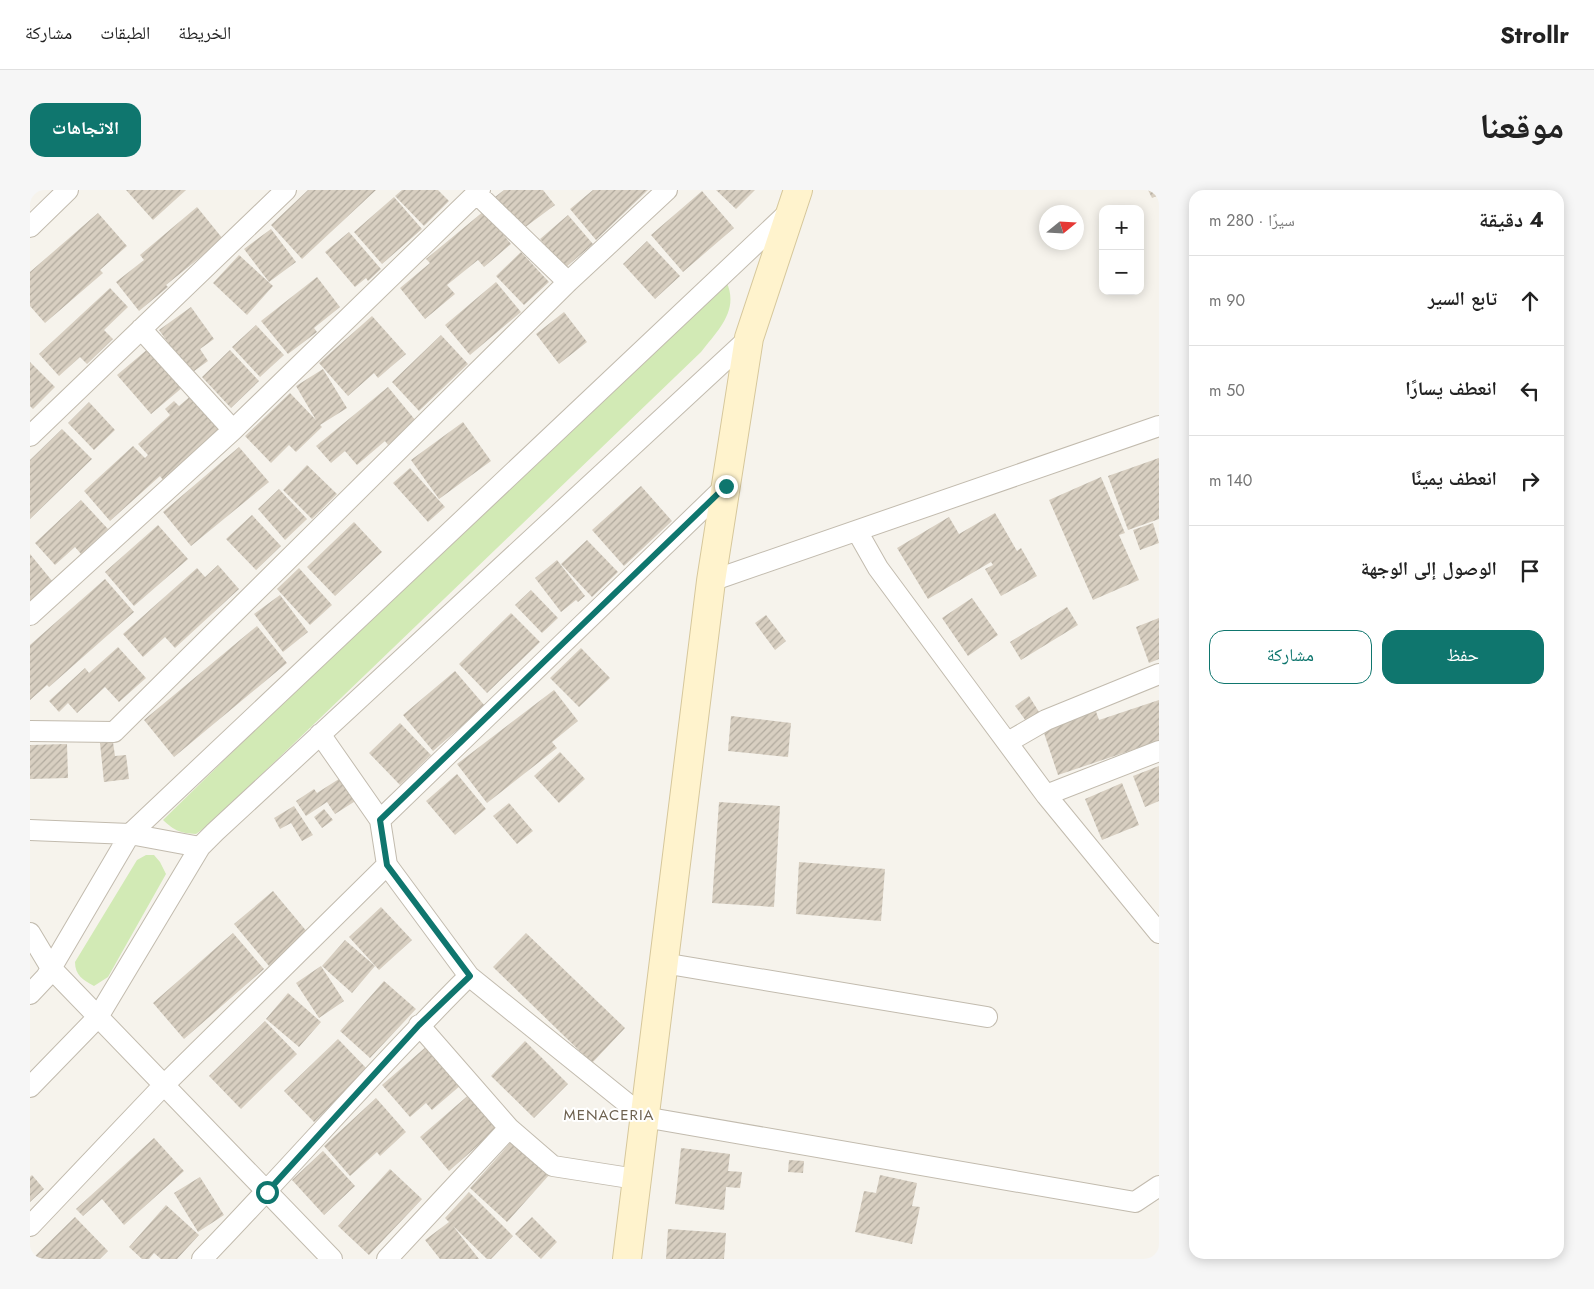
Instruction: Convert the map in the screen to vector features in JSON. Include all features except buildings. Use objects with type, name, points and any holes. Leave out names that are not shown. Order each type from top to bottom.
[{"type":"street","points":[[30,227],[68,190]]},
{"type":"street","points":[[30,436],[286,190]]},
{"type":"street","points":[[30,731],[114,732],[568,282],[667,190]]},
{"type":"street","points":[[30,615],[233,430],[478,192],[568,282]]},
{"type":"street","points":[[627,1259],[711,581],[749,338],[795,200]]},
{"type":"street","points":[[30,994],[46,977],[130,834],[795,200]]},
{"type":"street","points":[[141,329],[233,430]]},
{"type":"street","points":[[30,1086],[98,1017],[200,847],[749,338]]},
{"type":"street","points":[[711,581],[1159,426]]},
{"type":"street","points":[[380,820],[726,486]]},
{"type":"street","points":[[857,531],[878,568],[1046,795],[1156,925]]},
{"type":"street","points":[[1008,742],[1046,720],[1159,674]]},
{"type":"street","points":[[320,734],[380,820],[387,865],[470,976],[644,1117],[1135,1202],[1159,1186]]},
{"type":"street","points":[[1046,795],[1159,751]]},
{"type":"street","points":[[30,830],[130,834],[200,847]]},
{"type":"street","points":[[30,1226],[163,1086],[387,865]]},
{"type":"street","points":[[30,933],[51,968],[332,1259]]},
{"type":"street","points":[[663,963],[987,1017]]},
{"type":"street","points":[[30,977],[51,968]]},
{"type":"street","points":[[202,1259],[267,1192],[419,1025],[470,976]]},
{"type":"street","points":[[419,1025],[509,1128],[552,1166],[636,1178]]},
{"type":"street","points":[[386,1259],[509,1128]]},
{"type":"green space","points":[[715,280],[726,281],[730,291],[729,310],[720,328],[701,352],[210,824],[196,834],[190,834],[178,831],[163,820]]},
{"type":"green space","points":[[146,855],[154,855],[166,874],[108,977],[94,986],[80,977],[75,967],[75,962],[137,860]]},
{"type":"district","name":"MENACERIA","points":[[609,1115]]},
{"type":"route","points":[[267,1192],[419,1025],[470,976],[387,865],[380,820],[726,486]]}]
